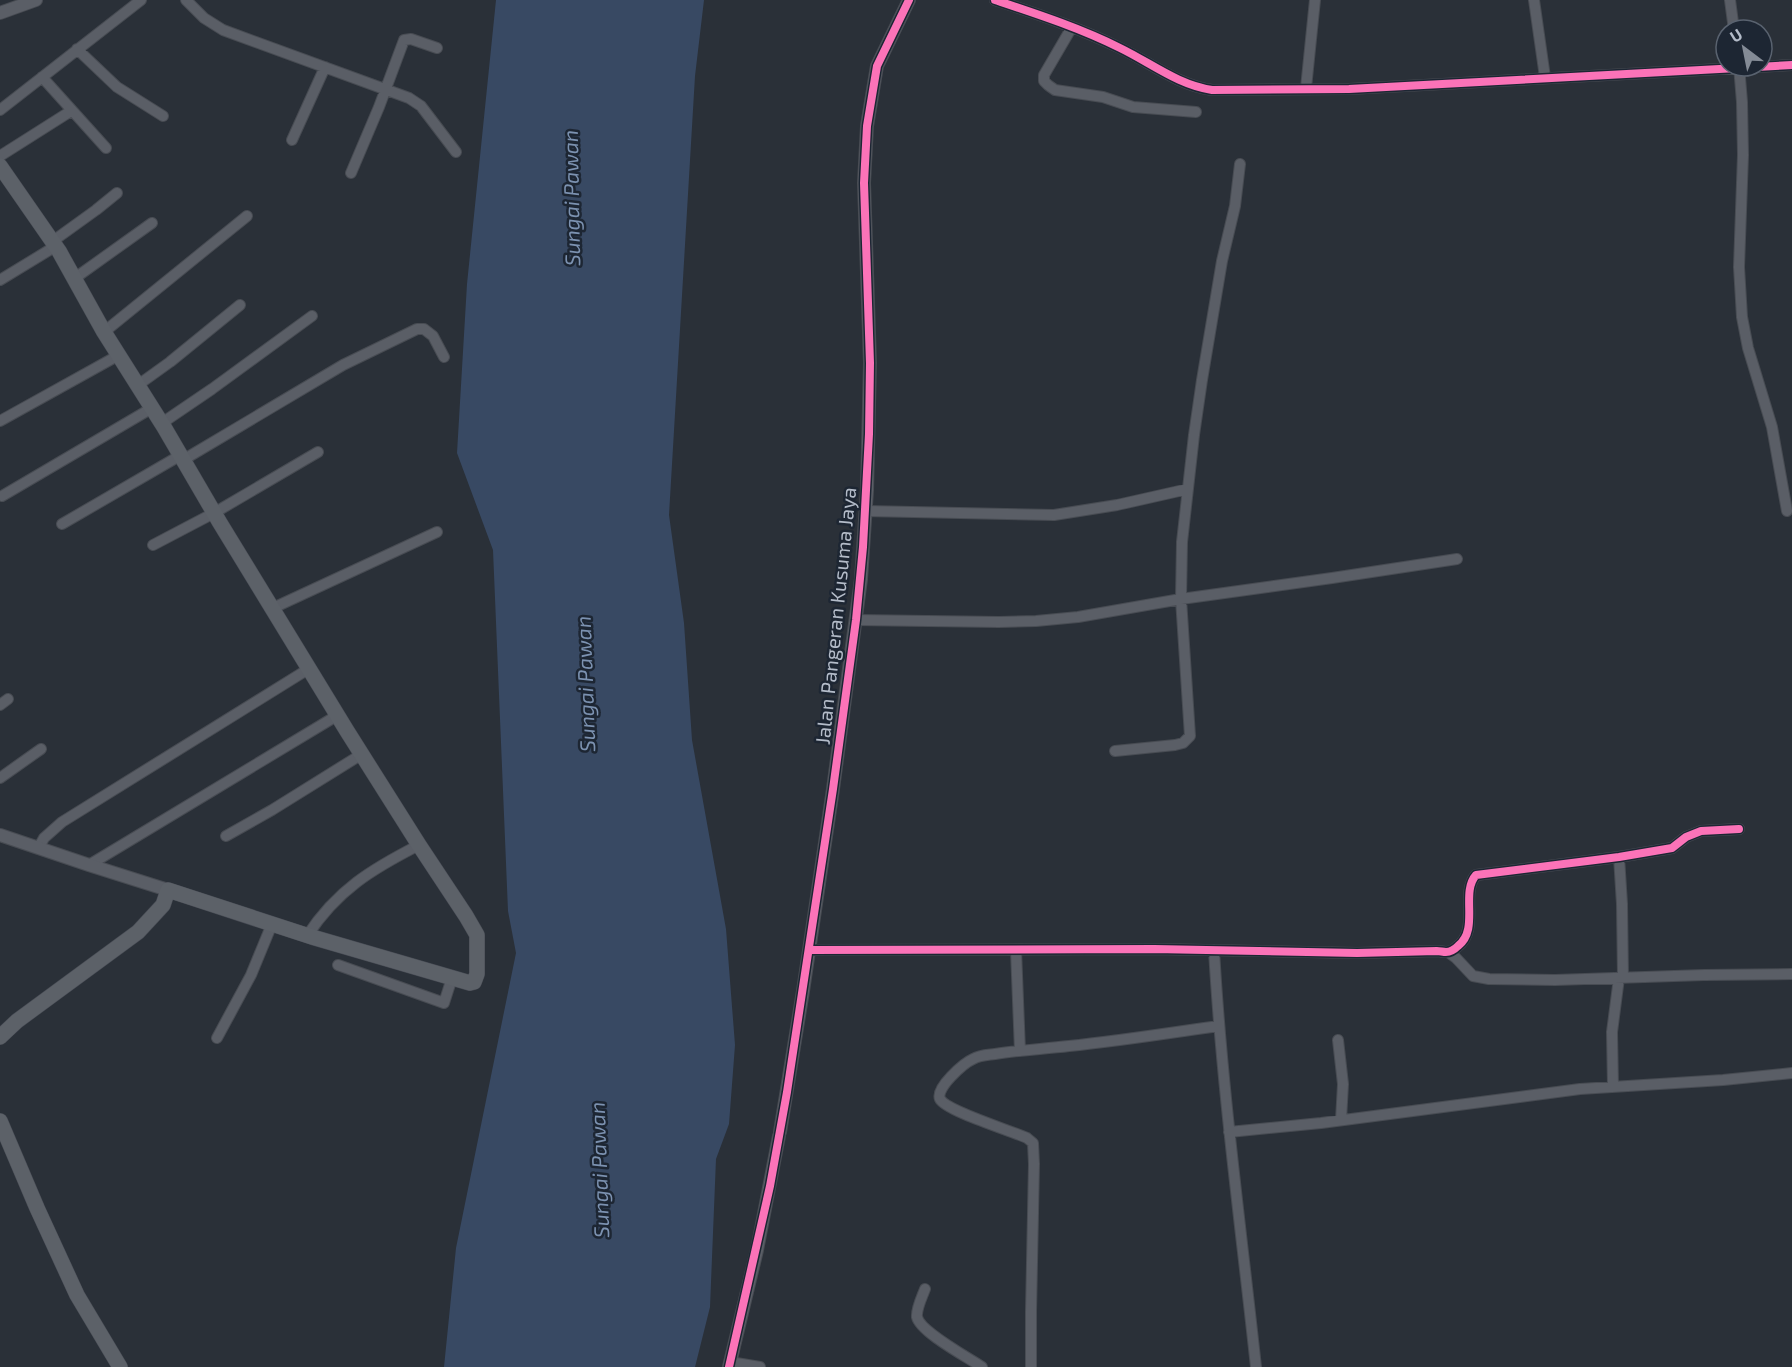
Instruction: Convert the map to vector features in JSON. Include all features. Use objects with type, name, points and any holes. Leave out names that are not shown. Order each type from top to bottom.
[{"type":"main road","points":[[0,166],[55,243],[104,332],[162,423],[214,513],[362,754],[477,935],[476,980],[448,991],[307,936],[269,932],[168,890],[163,905],[138,932],[17,1021],[0,1037]]},
{"type":"main road","points":[[0,1121],[77,1295],[120,1367]]},
{"type":"street","points":[[0,13],[36,0]]},
{"type":"street","points":[[0,110],[141,0]]},
{"type":"street","points":[[186,0],[215,26],[409,98],[421,106],[456,152]]},
{"type":"street","name":"Jalan Pangeran Kusuma Jaya","points":[[730,1365],[757,1250],[779,1134],[809,950],[856,620],[866,511],[870,363],[864,183],[867,126],[873,79],[877,66],[909,0]]},
{"type":"street","points":[[995,0],[1072,27],[1119,47],[1183,83],[1212,90],[1350,89],[1714,68]]},
{"type":"street","points":[[1306,88],[1315,0]]},
{"type":"street","points":[[1534,0],[1545,77]]},
{"type":"street","points":[[1730,0],[1732,18]]},
{"type":"street","points":[[1072,27],[1044,75],[1044,81],[1048,86],[1055,90],[1103,97],[1132,107],[1196,112]]},
{"type":"street","points":[[351,173],[405,39],[437,48]]},
{"type":"street","points":[[77,50],[117,87],[163,116]]},
{"type":"street","points":[[1774,66],[1792,65]]},
{"type":"street","points":[[292,140],[325,67]]},
{"type":"street","points":[[42,77],[106,148]]},
{"type":"street","points":[[1740,78],[1743,155],[1739,267],[1742,316],[1748,348],[1773,427],[1787,511]]},
{"type":"street","points":[[0,156],[71,111]]},
{"type":"street","points":[[1115,751],[1175,745],[1186,741],[1190,736],[1181,599],[1182,542],[1195,424],[1222,261],[1235,206],[1240,164]]},
{"type":"street","points":[[0,279],[55,243],[117,193]]},
{"type":"street","points":[[104,332],[247,216]]},
{"type":"street","points":[[75,278],[152,224]]},
{"type":"street","points":[[138,385],[170,362],[240,304]]},
{"type":"street","points":[[162,423],[312,316]]},
{"type":"street","points":[[62,524],[343,365],[417,329],[424,328],[429,332],[444,357]]},
{"type":"street","points":[[0,421],[119,355]]},
{"type":"street","points":[[2,496],[152,408]]},
{"type":"street","points":[[153,545],[214,513],[318,452]]},
{"type":"street","points":[[866,511],[1054,515],[1117,505],[1188,489]]},
{"type":"street","points":[[273,608],[437,532]]},
{"type":"street","points":[[856,620],[1036,621],[1078,617],[1181,599],[1457,559]]},
{"type":"street","points":[[39,847],[62,822],[310,668]]},
{"type":"street","points":[[89,865],[338,715]]},
{"type":"street","points":[[0,778],[41,749]]},
{"type":"street","points":[[226,836],[362,754]]},
{"type":"street","points":[[809,950],[1448,952],[1466,937],[1471,884],[1476,875],[1672,848],[1686,837],[1701,831],[1739,829]]},
{"type":"street","points":[[0,835],[168,890]]},
{"type":"street","points":[[307,936],[338,898],[359,879],[419,845]]},
{"type":"street","points":[[1613,1087],[1612,1032],[1621,978],[1622,904],[1619,857]]},
{"type":"street","points":[[217,1038],[251,975],[269,932]]},
{"type":"street","points":[[1016,950],[1020,1051]]},
{"type":"street","points":[[1214,950],[1218,1026],[1256,1367]]},
{"type":"street","points":[[1448,952],[1468,972],[1481,978],[1544,980],[1792,974]]},
{"type":"street","points":[[338,965],[448,991]]},
{"type":"street","points":[[1031,1367],[1033,1144],[1027,1138],[950,1107],[942,1101],[939,1095],[941,1090],[947,1081],[968,1062],[983,1056],[1116,1041],[1218,1026]]},
{"type":"street","points":[[1338,1040],[1343,1084],[1341,1120]]},
{"type":"street","points":[[1229,1132],[1580,1089],[1792,1073]]},
{"type":"street","points":[[925,1290],[917,1312],[920,1323],[942,1341],[982,1367]]},
{"type":"street","points":[[730,1365],[760,1367]]},
{"type":"water","name":"Sungai Pawan","points":[[496,0],[704,0],[695,76],[669,515],[684,623],[692,740],[726,929],[735,1045],[729,1124],[716,1159],[710,1307],[695,1367],[444,1367],[456,1248],[516,953],[508,911],[493,550],[457,453],[467,284]]},
{"type":"cycle path","points":[[729,1367],[770,1186],[787,1092],[856,620],[863,547],[869,434],[870,363],[864,183],[867,126],[877,66],[909,0]]},
{"type":"cycle path","points":[[995,0],[1090,34],[1176,78],[1212,90],[1349,89],[1792,65]]},
{"type":"cycle path","points":[[809,950],[1154,949],[1357,953],[1448,952],[1458,946],[1468,930],[1470,891],[1476,875],[1672,848],[1686,837],[1701,831],[1739,829]]}]
